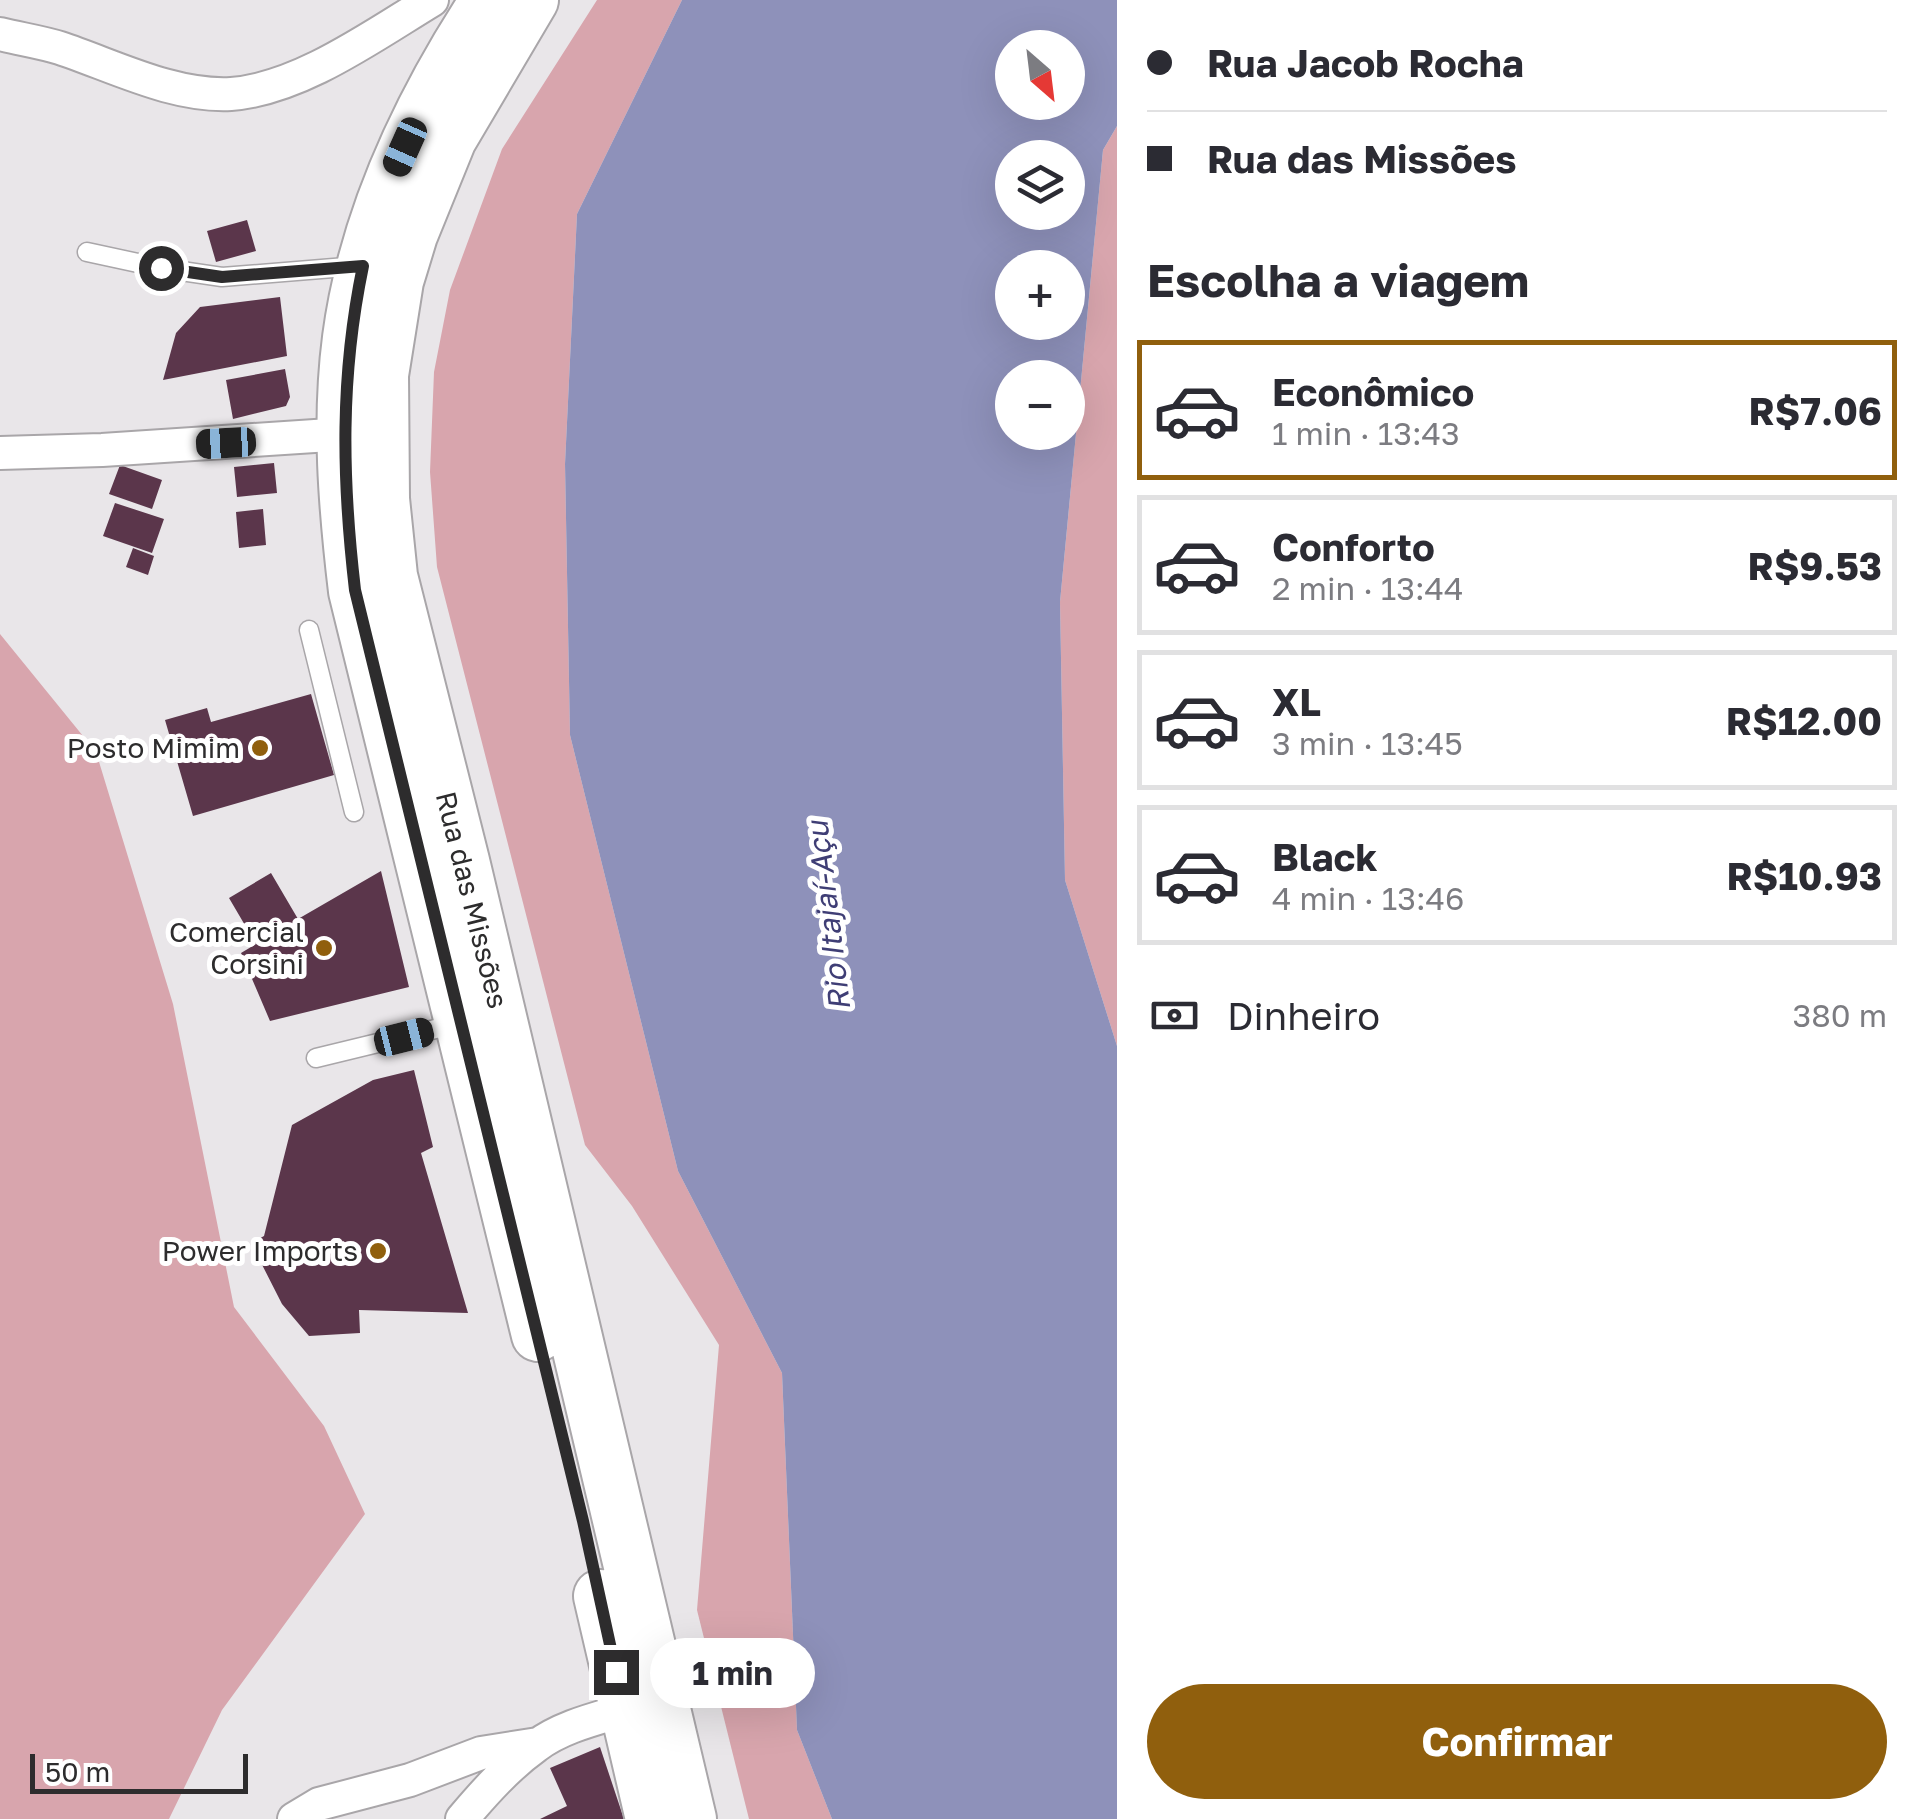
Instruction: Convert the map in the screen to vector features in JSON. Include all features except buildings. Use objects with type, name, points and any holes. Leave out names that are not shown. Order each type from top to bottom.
[{"type":"main road","name":"Rua das Missões","points":[[487,0],[416,122],[394,173],[363,266],[348,343],[344,502],[355,590],[588,1540],[652,1819]]},
{"type":"main road","name":"Rua das Missões","points":[[532,0],[450,138],[411,235],[398,281],[382,375],[383,499],[390,576],[464,861],[690,1819]]},
{"type":"street","points":[[0,34],[56,47],[192,91],[232,94],[279,82],[335,60],[432,0]]},
{"type":"street","points":[[0,453],[345,434]]},
{"type":"street","points":[[462,1819],[484,1792],[538,1744],[580,1724],[624,1710]]},
{"type":"street","points":[[294,1819],[319,1804],[410,1780],[481,1753],[538,1744]]},
{"type":"lane","points":[[86,252],[222,277],[363,266]]},
{"type":"lane","points":[[309,630],[354,812]]},
{"type":"lane","points":[[316,1058],[461,1023]]},
{"type":"shaded area","points":[[597,0],[682,0],[577,214],[565,464],[570,735],[678,1171],[782,1373],[797,1730],[832,1819],[749,1819],[697,1610],[719,1345],[632,1206],[585,1145],[437,567],[430,472],[434,372],[450,290],[502,149]]},
{"type":"shaded area","points":[[1117,126],[1117,1046],[1065,880],[1060,602],[1074,450],[1085,450],[1083,360],[1103,150]]},
{"type":"shaded area","points":[[0,634],[96,752],[173,1004],[234,1307],[324,1426],[365,1514],[222,1710],[169,1819],[0,1819]]},
{"type":"water","name":"Rio Itajaí-Açu","points":[[682,0],[1117,0],[1117,126],[1103,150],[1085,339],[1085,250],[995,250],[995,340],[1085,340],[1083,360],[995,360],[995,450],[1074,450],[1060,602],[1065,880],[1117,1046],[1117,1819],[832,1819],[797,1730],[782,1373],[678,1171],[570,735],[565,464],[577,214]]},
{"type":"place","name":"Posto Mimim","points":[[260,748]]},
{"type":"place","name":"Comercial Corsini","points":[[324,948]]},
{"type":"place","name":"Power Imports","points":[[378,1251]]},
{"type":"route","points":[[161,268],[222,277],[363,266],[348,343],[345,434],[344,502],[355,590],[583,1521],[616,1672]]}]
